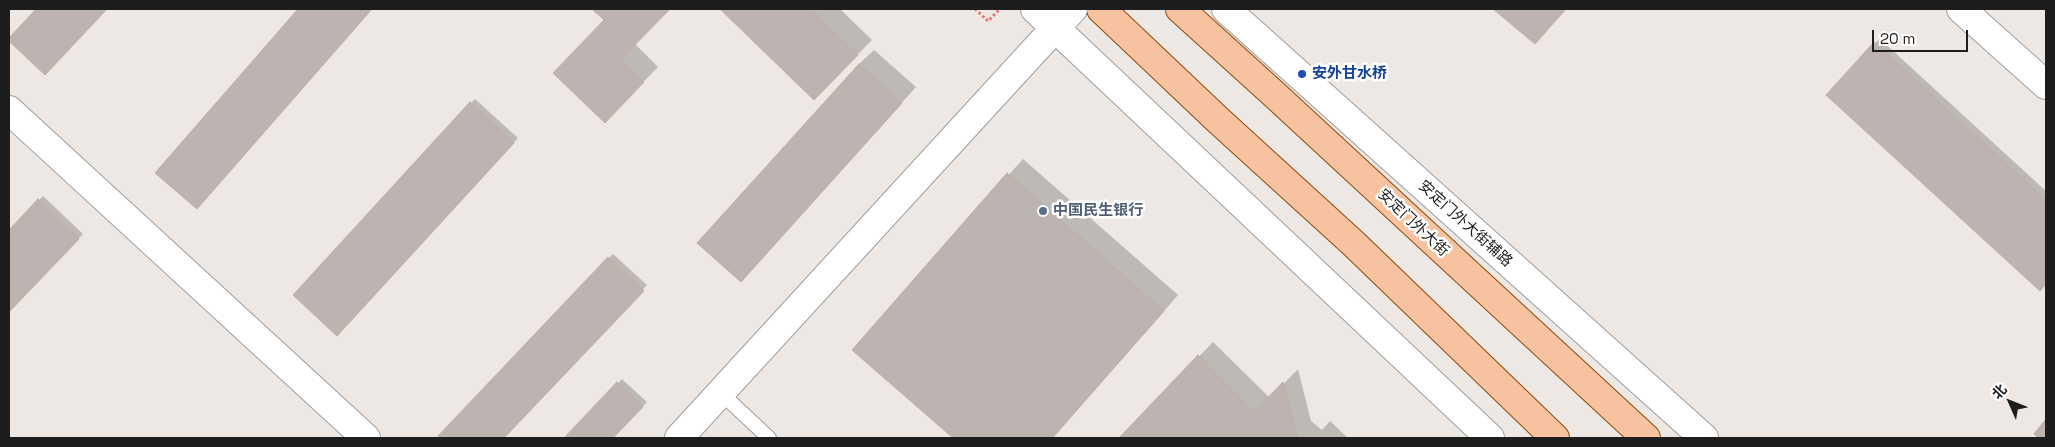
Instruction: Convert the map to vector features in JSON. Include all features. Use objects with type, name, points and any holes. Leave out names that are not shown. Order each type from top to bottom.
[{"type":"main road","points":[[1101,9],[1218,120],[1354,244],[1555,438]]},
{"type":"main road","name":"安定门外大街","points":[[1180,9],[1646,438]]},
{"type":"street","points":[[1035,9],[1064,18],[1490,438]]},
{"type":"street","name":"安定门外大街辅路","points":[[1226,9],[1704,438]]},
{"type":"street","points":[[1961,9],[2046,85]]},
{"type":"street","points":[[679,438],[1064,18]]},
{"type":"street","points":[[9,110],[366,438]]},
{"type":"lane","points":[[720,393],[769,438]]},
{"type":"path","points":[[975,9],[988,21],[1000,9]]},
{"type":"building","points":[[36,9],[107,9],[45,75],[9,41],[9,38]]},
{"type":"building","points":[[298,9],[372,9],[197,209],[155,173]]},
{"type":"building","points":[[592,9],[670,9],[620,60],[644,82],[605,123],[553,73],[604,20]]},
{"type":"building","points":[[720,9],[810,9],[858,55],[814,100]]},
{"type":"building","points":[[1493,9],[1566,9],[1535,44]]},
{"type":"building","points":[[1874,42],[2046,200],[2046,284],[2040,291],[1826,95]]},
{"type":"building","points":[[859,64],[902,103],[741,282],[697,243]]},
{"type":"building","points":[[470,102],[514,143],[337,336],[293,295]]},
{"type":"building","points":[[1007,173],[1164,311],[1052,438],[953,438],[852,350]]},
{"type":"building","points":[[38,199],[79,239],[9,312],[9,230]]},
{"type":"building","points":[[608,257],[644,291],[504,438],[441,438],[438,436]]},
{"type":"building","points":[[1198,355],[1254,412],[1283,382],[1297,436],[1300,438],[1119,438]]},
{"type":"building","points":[[617,382],[643,407],[613,438],[564,438]]},
{"type":"building","points":[[2046,419],[2046,438],[2038,438],[2034,434]]},
{"type":"place","name":"安外甘水桥","points":[[1302,74]]},
{"type":"place","name":"中国民生银行","points":[[1043,211]]}]
